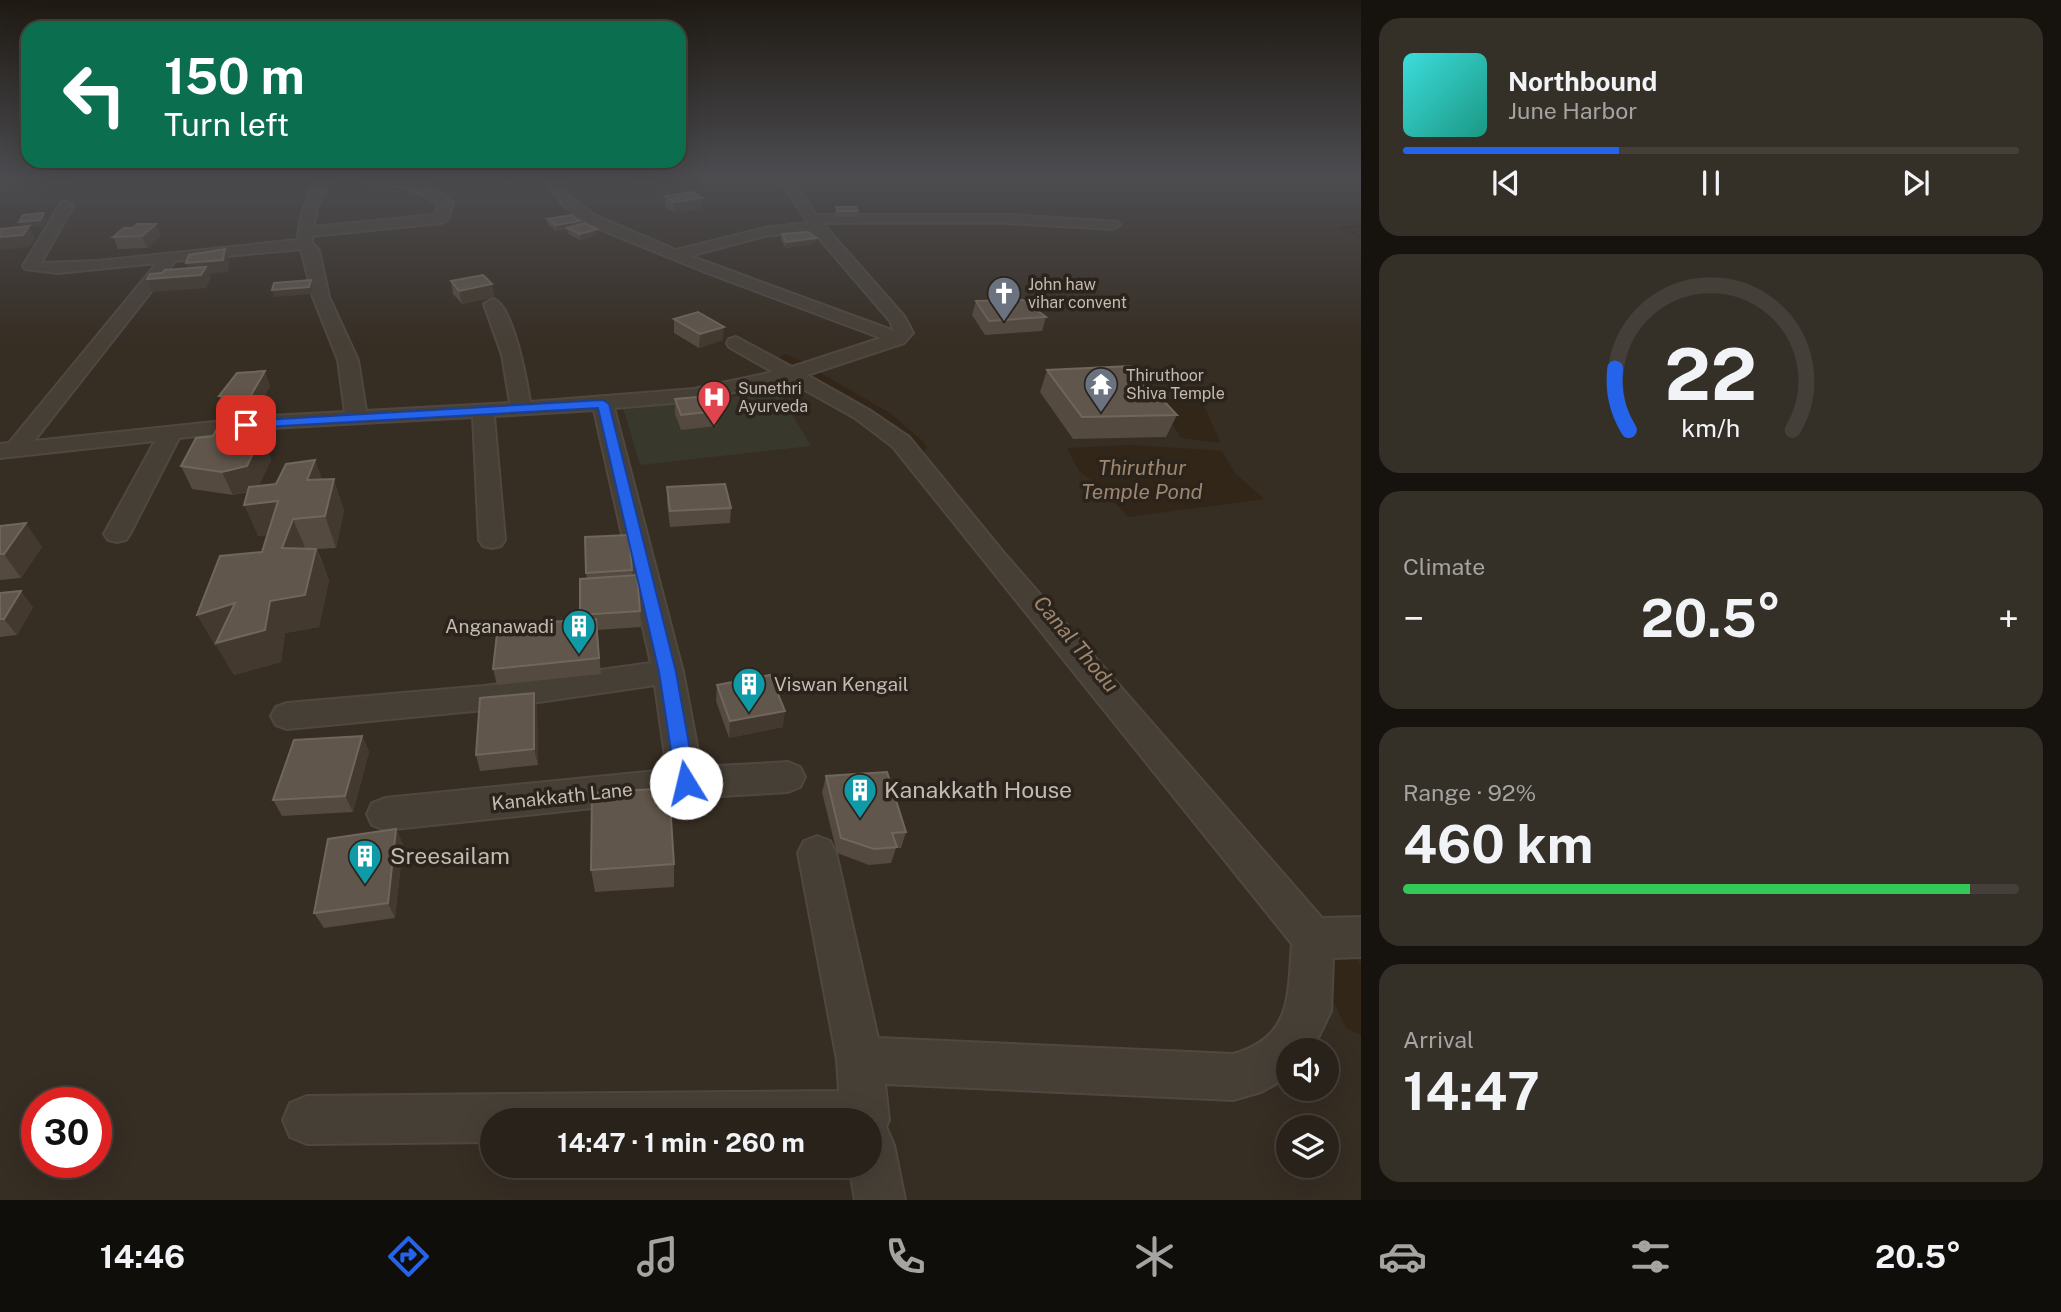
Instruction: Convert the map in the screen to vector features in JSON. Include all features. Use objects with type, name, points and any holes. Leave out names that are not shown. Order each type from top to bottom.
[{"type":"street","points":[[50,234],[31,266],[61,267],[170,257],[334,234]]},
{"type":"street","points":[[306,234],[321,297],[348,360],[356,416]]},
{"type":"street","points":[[623,234],[830,310],[898,338]]},
{"type":"street","points":[[674,255],[757,234]]},
{"type":"street","points":[[8,450],[356,416],[603,404],[705,393],[793,373],[898,338],[904,333],[898,320],[825,234]]},
{"type":"street","points":[[8,450],[170,257]]},
{"type":"street","points":[[493,304],[507,333],[521,408]]},
{"type":"street","points":[[736,344],[793,373],[891,432],[907,448],[995,559],[1313,938],[1309,1011],[1294,1038]]},
{"type":"street","points":[[603,404],[668,672],[686,783]]},
{"type":"street","points":[[483,410],[492,540]]},
{"type":"street","points":[[117,534],[171,432]]},
{"type":"street","points":[[287,716],[484,698],[668,672]]},
{"type":"street","name":"Kanakkath Lane","points":[[385,814],[686,783],[788,778]]},
{"type":"street","points":[[817,853],[860,1060],[864,1108]]},
{"type":"street","points":[[1313,938],[1361,937]]},
{"type":"street","points":[[860,1060],[1233,1077],[1261,1069],[1276,1058]]},
{"type":"street","points":[[307,1121],[480,1123]]},
{"type":"street","points":[[876,1178],[880,1200]]},
{"type":"shaded area","name":"Sunethri Ayurveda","points":[[779,392],[811,446],[640,465],[623,408]]},
{"type":"water","points":[[1157,399],[1201,400],[1221,443],[1181,438]]},
{"type":"water","name":"Thiruthur Temple Pond","points":[[1132,445],[1222,451],[1235,473],[1264,499],[1128,517],[1099,486],[1079,471],[1067,448]]},
{"type":"building","points":[[0,234],[24,234],[23,235],[0,237]]},
{"type":"building","points":[[117,234],[144,234],[142,236],[113,237]]},
{"type":"building","points":[[782,234],[811,234],[816,238],[786,242]]},
{"type":"building","points":[[225,249],[223,260],[186,263],[189,255]]},
{"type":"building","points":[[206,267],[201,275],[147,279],[150,274],[162,273],[165,270]]},
{"type":"building","points":[[483,275],[492,284],[459,291],[451,281]]},
{"type":"building","points":[[311,280],[309,287],[272,290],[274,283]]},
{"type":"building","points":[[1023,300],[1046,317],[989,321],[976,301]]},
{"type":"building","points":[[698,312],[724,327],[700,334],[674,319]]},
{"type":"building","points":[[1131,366],[1177,415],[1082,417],[1047,370]]},
{"type":"building","points":[[265,371],[250,397],[219,396],[237,373]]},
{"type":"building","points":[[710,396],[717,411],[681,415],[675,399]]},
{"type":"building","points":[[257,424],[261,437],[247,466],[222,472],[181,466],[196,438],[213,436],[218,427]]},
{"type":"building","points":[[315,460],[307,480],[334,479],[325,516],[293,519],[282,548],[316,549],[305,595],[270,601],[265,630],[216,643],[235,603],[197,615],[220,556],[262,552],[278,501],[244,505],[249,487],[276,484],[286,464]]},
{"type":"building","points":[[725,484],[731,508],[670,511],[667,487]]},
{"type":"building","points":[[26,523],[4,554],[0,554],[0,526]]},
{"type":"building","points":[[629,535],[632,570],[586,573],[585,537]]},
{"type":"building","points":[[637,575],[640,611],[580,615],[580,579]]},
{"type":"building","points":[[21,591],[4,619],[0,619],[0,593]]},
{"type":"building","points":[[596,619],[599,658],[493,669],[498,625]]},
{"type":"building","points":[[770,675],[785,711],[730,721],[717,685]]},
{"type":"building","points":[[534,693],[534,749],[476,755],[480,698]]},
{"type":"building","points":[[362,736],[345,796],[273,800],[294,740]]},
{"type":"building","name":"Kanakkath House","points":[[887,772],[906,832],[892,833],[897,847],[874,849],[841,838],[826,776]]},
{"type":"building","points":[[669,788],[674,864],[591,870],[592,793]]},
{"type":"building","name":"Sreesailam","points":[[396,829],[388,903],[314,913],[328,839]]},
{"type":"waterway","points":[[1355,234],[1361,237]]},
{"type":"waterway","name":"Canal Thodu","points":[[786,360],[797,366]]},
{"type":"waterway","name":"Canal Thodu","points":[[817,377],[882,418],[916,447]]},
{"type":"waterway","name":"Canal Thodu","points":[[1331,951],[1361,1013]]},
{"type":"place","name":"John haw vihar convent","points":[[1004,323]]},
{"type":"place","name":"Thiruthoor Shiva Temple","points":[[1101,414]]},
{"type":"place","name":"Sunethri Ayurveda","points":[[714,427]]},
{"type":"place","name":"Anganawadi","points":[[579,656]]},
{"type":"place","name":"Viswan Kengail","points":[[749,714]]},
{"type":"place","name":"Kanakkath House","points":[[860,820]]},
{"type":"place","name":"Sreesailam","points":[[365,886]]},
{"type":"route","points":[[246,425],[356,416],[603,404],[668,672],[686,783]]}]
